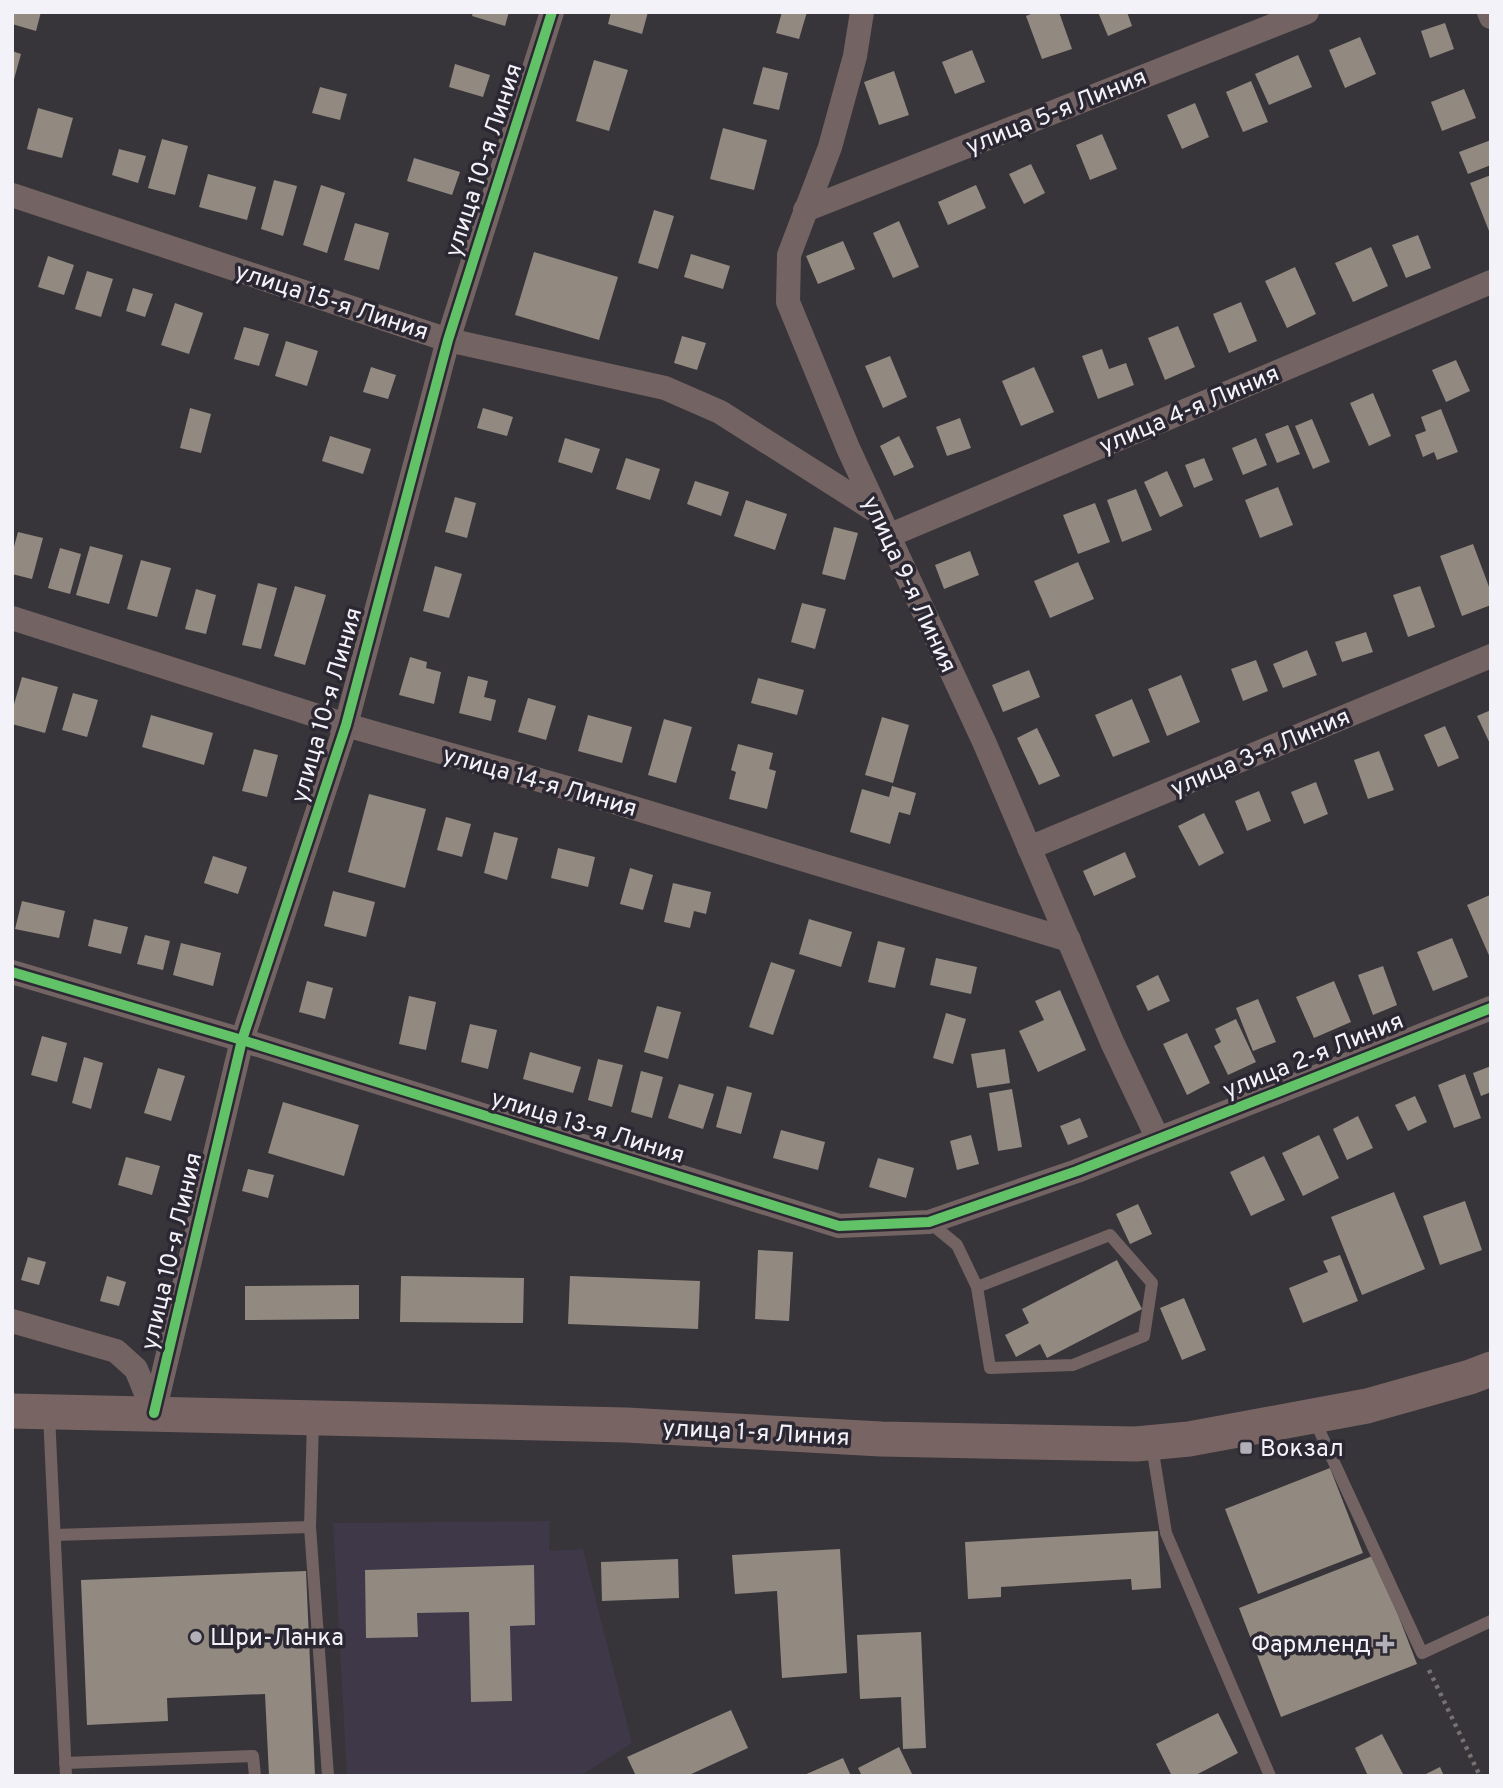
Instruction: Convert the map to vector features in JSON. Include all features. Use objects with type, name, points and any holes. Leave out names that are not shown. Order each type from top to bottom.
[{"type":"main road","name":"улица 1-я Линия","points":[[12,1411],[626,1425],[1003,1443],[1151,1442],[1189,1439],[1367,1406],[1491,1370]]},
{"type":"street","name":"улица 10-я Линия","points":[[154,1413],[242,1040],[346,725],[448,340],[552,12]]},
{"type":"street","name":"улица 9-я Линия","points":[[862,12],[855,56],[830,147],[789,255],[788,302],[848,448],[985,744],[1155,1140]]},
{"type":"street","name":"улица 5-я Линия","points":[[805,210],[1307,12]]},
{"type":"street","name":"улица 15-я Линия","points":[[12,195],[448,340],[665,388],[720,412],[877,511]]},
{"type":"street","name":"улица 4-я Линия","points":[[888,537],[1491,282]]},
{"type":"street","name":"улица 14-я Линия","points":[[12,618],[346,725],[571,789],[1069,940]]},
{"type":"street","name":"улица 3-я Линия","points":[[1029,848],[1491,656]]},
{"type":"street","name":"улица 13-я Линия","points":[[12,972],[242,1040],[839,1226],[929,1222],[1077,1171],[1155,1140]]},
{"type":"street","name":"улица 2-я Линия","points":[[1155,1140],[1491,1008]]},
{"type":"street","points":[[12,1321],[116,1351],[136,1369],[154,1413]]},
{"type":"lane","points":[[929,1222],[957,1245],[977,1287],[990,1368],[1073,1365],[1144,1336],[1152,1283],[1110,1235],[977,1287]]},
{"type":"lane","points":[[49,1411],[66,1769],[253,1755],[255,1776]]},
{"type":"lane","points":[[1313,1416],[1422,1653],[1491,1621]]},
{"type":"lane","points":[[313,1417],[310,1527],[328,1776]]},
{"type":"lane","points":[[1151,1442],[1166,1532],[1270,1776]]},
{"type":"lane","points":[[55,1535],[310,1527]]},
{"type":"path","points":[[1422,1653],[1480,1776]]},
{"type":"shaded area","points":[[550,1521],[549,1551],[583,1549],[632,1743],[580,1776],[347,1776],[333,1523]]},
{"type":"building","points":[[12,12],[41,12],[36,31],[12,24]]},
{"type":"building","points":[[473,12],[509,12],[505,26],[472,16]]},
{"type":"building","points":[[611,12],[648,12],[642,34],[608,24]]},
{"type":"building","points":[[782,12],[807,12],[799,39],[776,33]]},
{"type":"building","points":[[1036,12],[1059,12],[1072,49],[1042,59],[1026,16]]},
{"type":"building","points":[[1098,12],[1127,12],[1132,26],[1108,36]]},
{"type":"building","points":[[1445,23],[1454,49],[1430,58],[1421,31]]},
{"type":"building","points":[[1360,37],[1376,74],[1345,88],[1329,50]]},
{"type":"building","points":[[972,50],[985,82],[955,94],[942,62]]},
{"type":"building","points":[[12,51],[21,54],[13,83],[12,83]]},
{"type":"building","points":[[1298,55],[1312,87],[1269,105],[1255,74]]},
{"type":"building","points":[[594,60],[628,70],[609,131],[576,121]]},
{"type":"building","points":[[455,64],[490,75],[483,97],[449,87]]},
{"type":"building","points":[[763,67],[788,73],[779,110],[753,104]]},
{"type":"building","points":[[894,71],[909,115],[879,125],[864,82]]},
{"type":"building","points":[[1251,81],[1268,122],[1243,132],[1226,92]]},
{"type":"building","points":[[320,87],[347,94],[340,120],[312,113]]},
{"type":"building","points":[[1464,89],[1476,118],[1442,131],[1431,102]]},
{"type":"building","points":[[1195,103],[1209,137],[1182,149],[1167,115]]},
{"type":"building","points":[[38,108],[73,118],[62,158],[27,149]]},
{"type":"building","points":[[723,128],[767,140],[754,190],[710,179]]},
{"type":"building","points":[[1102,134],[1117,169],[1090,180],[1076,145]]},
{"type":"building","points":[[162,139],[188,146],[175,195],[148,188]]},
{"type":"building","points":[[1491,140],[1491,165],[1468,174],[1459,152]]},
{"type":"building","points":[[119,149],[146,156],[138,183],[112,175]]},
{"type":"building","points":[[414,158],[460,172],[452,195],[407,181]]},
{"type":"building","points":[[1031,164],[1045,193],[1024,204],[1009,174]]},
{"type":"building","points":[[208,174],[256,187],[247,220],[199,207]]},
{"type":"building","points":[[1491,175],[1491,236],[1470,183]]},
{"type":"building","points":[[274,180],[297,186],[283,236],[261,229]]},
{"type":"building","points":[[321,185],[345,193],[327,253],[303,245]]},
{"type":"building","points":[[976,185],[986,208],[948,225],[938,202]]},
{"type":"building","points":[[654,210],[674,216],[658,269],[638,263]]},
{"type":"building","points":[[899,221],[919,267],[893,278],[873,233]]},
{"type":"building","points":[[355,223],[389,233],[379,270],[344,260]]},
{"type":"building","points":[[1418,235],[1431,268],[1406,278],[1392,245]]},
{"type":"building","points":[[843,241],[855,269],[818,284],[806,256]]},
{"type":"building","points":[[1371,247],[1388,286],[1353,302],[1335,263]]},
{"type":"building","points":[[534,252],[618,277],[599,340],[515,315]]},
{"type":"building","points":[[691,254],[730,266],[723,289],[684,277]]},
{"type":"building","points":[[48,256],[74,265],[64,295],[38,287]]},
{"type":"building","points":[[1295,267],[1316,314],[1287,328],[1265,281]]},
{"type":"building","points":[[87,271],[113,279],[101,317],[75,309]]},
{"type":"building","points":[[133,288],[153,294],[145,317],[126,311]]},
{"type":"building","points":[[1241,302],[1257,341],[1229,353],[1213,314]]},
{"type":"building","points":[[175,303],[203,313],[189,354],[161,345]]},
{"type":"building","points":[[1178,326],[1195,367],[1165,380],[1148,338]]},
{"type":"building","points":[[244,327],[269,334],[259,366],[234,359]]},
{"type":"building","points":[[682,336],[706,343],[697,370],[674,363]]},
{"type":"building","points":[[286,341],[318,351],[307,386],[275,376]]},
{"type":"building","points":[[1102,349],[1109,369],[1126,363],[1134,385],[1098,399],[1082,356]]},
{"type":"building","points":[[890,356],[907,397],[883,408],[865,366]]},
{"type":"building","points":[[1456,360],[1470,391],[1446,402],[1432,370]]},
{"type":"building","points":[[371,367],[396,375],[388,399],[363,392]]},
{"type":"building","points":[[1034,367],[1054,412],[1021,426],[1002,381]]},
{"type":"building","points":[[1373,393],[1391,436],[1369,446],[1350,403]]},
{"type":"building","points":[[190,408],[211,414],[201,453],[180,448]]},
{"type":"building","points":[[483,408],[513,417],[507,436],[477,428]]},
{"type":"building","points":[[1441,409],[1458,452],[1437,460],[1434,452],[1423,457],[1415,435],[1426,431],[1421,417]]},
{"type":"building","points":[[960,418],[971,448],[947,456],[936,427]]},
{"type":"building","points":[[1312,419],[1330,462],[1313,469],[1295,426]]},
{"type":"building","points":[[1288,425],[1300,454],[1277,463],[1265,434]]},
{"type":"building","points":[[330,436],[371,449],[363,474],[322,461]]},
{"type":"building","points":[[899,436],[914,467],[894,476],[880,446]]},
{"type":"building","points":[[565,438],[600,449],[592,473],[558,462]]},
{"type":"building","points":[[1256,438],[1267,465],[1243,475],[1232,448]]},
{"type":"building","points":[[626,458],[660,469],[650,500],[616,489]]},
{"type":"building","points":[[1204,458],[1213,480],[1194,488],[1185,465]]},
{"type":"building","points":[[1167,471],[1183,506],[1160,517],[1144,482]]},
{"type":"building","points":[[695,481],[729,492],[721,516],[687,504]]},
{"type":"building","points":[[1278,487],[1293,525],[1260,538],[1245,500]]},
{"type":"building","points":[[1136,489],[1152,530],[1122,542],[1107,500]]},
{"type":"building","points":[[455,497],[476,503],[467,538],[445,532]]},
{"type":"building","points":[[746,500],[787,514],[775,550],[734,536]]},
{"type":"building","points":[[1095,503],[1110,542],[1078,554],[1063,515]]},
{"type":"building","points":[[834,527],[858,533],[845,580],[822,574]]},
{"type":"building","points":[[18,532],[43,538],[32,579],[12,574],[12,554]]},
{"type":"building","points":[[1473,544],[1491,592],[1491,605],[1462,616],[1440,556]]},
{"type":"building","points":[[90,546],[123,555],[109,604],[76,595]]},
{"type":"building","points":[[60,548],[81,554],[70,594],[48,588]]},
{"type":"building","points":[[970,551],[979,575],[944,589],[935,565]]},
{"type":"building","points":[[141,560],[171,568],[157,617],[127,609]]},
{"type":"building","points":[[1078,562],[1094,599],[1050,618],[1034,581]]},
{"type":"building","points":[[435,566],[462,574],[449,618],[423,611]]},
{"type":"building","points":[[258,583],[277,588],[261,649],[242,645]]},
{"type":"building","points":[[295,586],[326,595],[305,665],[274,656]]},
{"type":"building","points":[[1420,586],[1435,627],[1408,637],[1393,595]]},
{"type":"building","points":[[196,589],[216,595],[206,634],[185,629]]},
{"type":"building","points":[[802,603],[826,609],[815,649],[791,642]]},
{"type":"building","points":[[1366,632],[1373,652],[1342,662],[1335,642]]},
{"type":"building","points":[[1307,650],[1317,675],[1283,688],[1273,664]]},
{"type":"building","points":[[410,657],[427,662],[426,668],[441,672],[434,704],[399,695]]},
{"type":"building","points":[[1256,660],[1268,691],[1243,701],[1231,669]]},
{"type":"building","points":[[1029,670],[1040,697],[1003,712],[992,685]]},
{"type":"building","points":[[1181,675],[1200,722],[1167,736],[1148,689]]},
{"type":"building","points":[[468,676],[488,681],[484,697],[496,700],[491,721],[459,713]]},
{"type":"building","points":[[22,677],[58,687],[45,733],[12,724],[12,711]]},
{"type":"building","points":[[758,678],[804,690],[797,715],[751,703]]},
{"type":"building","points":[[73,693],[98,700],[87,737],[62,730]]},
{"type":"building","points":[[528,698],[556,706],[546,740],[518,732]]},
{"type":"building","points":[[1132,699],[1150,742],[1113,757],[1095,715]]},
{"type":"building","points":[[1491,710],[1491,746],[1477,716]]},
{"type":"building","points":[[151,715],[213,733],[204,765],[142,747]]},
{"type":"building","points":[[588,715],[632,727],[622,763],[578,751]]},
{"type":"building","points":[[882,717],[909,725],[893,783],[865,775]]},
{"type":"building","points":[[664,719],[692,727],[676,783],[648,775]]},
{"type":"building","points":[[1445,726],[1459,758],[1438,767],[1424,735]]},
{"type":"building","points":[[1037,728],[1060,776],[1039,785],[1017,738]]},
{"type":"building","points":[[738,744],[773,753],[769,769],[776,771],[767,809],[729,799],[736,772],[731,770]]},
{"type":"building","points":[[254,749],[278,755],[267,797],[242,791]]},
{"type":"building","points":[[1379,751],[1394,790],[1368,799],[1354,760]]},
{"type":"building","points":[[1316,782],[1328,814],[1304,824],[1291,792]]},
{"type":"building","points":[[892,786],[916,793],[910,815],[899,812],[890,844],[850,832],[862,789],[889,797]]},
{"type":"building","points":[[1259,791],[1271,821],[1247,831],[1235,801]]},
{"type":"building","points":[[369,794],[426,809],[405,888],[348,872]]},
{"type":"building","points":[[1204,813],[1224,853],[1199,866],[1178,826]]},
{"type":"building","points":[[446,817],[471,824],[462,857],[437,850]]},
{"type":"building","points":[[494,832],[518,838],[507,880],[484,873]]},
{"type":"building","points":[[558,848],[595,857],[588,887],[551,878]]},
{"type":"building","points":[[1125,852],[1136,877],[1094,896],[1083,871]]},
{"type":"building","points":[[213,856],[247,867],[238,894],[204,883]]},
{"type":"building","points":[[630,868],[653,875],[643,910],[620,904]]},
{"type":"building","points":[[673,883],[711,892],[706,914],[694,911],[690,928],[664,922]]},
{"type":"building","points":[[333,891],[375,902],[366,937],[324,926]]},
{"type":"building","points":[[1490,895],[1491,897],[1491,960],[1467,905]]},
{"type":"building","points":[[22,901],[65,911],[59,938],[15,929]]},
{"type":"building","points":[[94,919],[128,927],[121,954],[88,946]]},
{"type":"building","points":[[809,919],[852,932],[841,967],[799,954]]},
{"type":"building","points":[[145,935],[170,941],[163,970],[137,964]]},
{"type":"building","points":[[1452,938],[1468,977],[1433,991],[1417,952]]},
{"type":"building","points":[[878,941],[905,948],[895,988],[868,982]]},
{"type":"building","points":[[181,943],[221,953],[213,986],[173,975]]},
{"type":"building","points":[[936,958],[977,967],[971,994],[930,985]]},
{"type":"building","points":[[771,962],[795,970],[773,1035],[749,1027]]},
{"type":"building","points":[[1383,966],[1397,1005],[1373,1015],[1358,975]]},
{"type":"building","points":[[1158,975],[1170,1001],[1148,1011],[1136,986]]},
{"type":"building","points":[[307,981],[333,988],[325,1019],[299,1012]]},
{"type":"building","points":[[1334,981],[1351,1022],[1314,1038],[1296,997]]},
{"type":"building","points":[[1060,990],[1086,1050],[1038,1072],[1019,1031],[1044,1020],[1035,1001]]},
{"type":"building","points":[[409,996],[436,1002],[426,1050],[399,1044]]},
{"type":"building","points":[[1258,999],[1276,1042],[1253,1051],[1236,1008]]},
{"type":"building","points":[[657,1006],[681,1012],[668,1059],[644,1052]]},
{"type":"building","points":[[946,1013],[966,1019],[953,1064],[933,1058]]},
{"type":"building","points":[[1236,1019],[1256,1062],[1228,1075],[1214,1046],[1221,1042],[1215,1029]]},
{"type":"building","points":[[470,1024],[497,1030],[488,1069],[461,1062]]},
{"type":"building","points":[[1187,1033],[1210,1083],[1187,1095],[1163,1044]]},
{"type":"building","points":[[42,1036],[67,1043],[57,1082],[31,1075]]},
{"type":"building","points":[[1005,1049],[1010,1083],[977,1088],[971,1054]]},
{"type":"building","points":[[530,1052],[581,1067],[573,1093],[523,1079]]},
{"type":"building","points":[[84,1057],[103,1063],[91,1109],[72,1103]]},
{"type":"building","points":[[598,1059],[623,1065],[612,1107],[588,1100]]},
{"type":"building","points":[[1491,1066],[1491,1092],[1481,1096],[1473,1073]]},
{"type":"building","points":[[158,1068],[185,1076],[171,1121],[144,1113]]},
{"type":"building","points":[[641,1071],[663,1077],[652,1118],[631,1112]]},
{"type":"building","points":[[1465,1074],[1481,1118],[1454,1128],[1438,1085]]},
{"type":"building","points":[[679,1084],[714,1094],[703,1129],[668,1118]]},
{"type":"building","points":[[727,1086],[752,1093],[741,1134],[716,1127]]},
{"type":"building","points":[[1012,1089],[1022,1147],[998,1151],[989,1093]]},
{"type":"building","points":[[1415,1096],[1427,1122],[1408,1131],[1395,1105]]},
{"type":"building","points":[[283,1102],[359,1125],[344,1176],[268,1153]]},
{"type":"building","points":[[1358,1116],[1373,1148],[1347,1160],[1333,1129]]},
{"type":"building","points":[[1080,1118],[1088,1137],[1068,1145],[1060,1126]]},
{"type":"building","points":[[781,1130],[825,1142],[818,1170],[773,1158]]},
{"type":"building","points":[[971,1135],[979,1164],[957,1170],[950,1141]]},
{"type":"building","points":[[1319,1135],[1339,1178],[1303,1196],[1282,1153]]},
{"type":"building","points":[[1264,1156],[1285,1200],[1251,1216],[1230,1172]]},
{"type":"building","points":[[126,1157],[160,1166],[152,1195],[118,1185]]},
{"type":"building","points":[[878,1158],[914,1168],[906,1198],[869,1187]]},
{"type":"building","points":[[248,1169],[274,1175],[268,1198],[242,1191]]},
{"type":"building","points":[[1394,1192],[1425,1269],[1362,1295],[1331,1217]]},
{"type":"building","points":[[1465,1201],[1482,1250],[1440,1265],[1423,1216]]},
{"type":"building","points":[[1138,1204],[1152,1234],[1130,1244],[1116,1214]]},
{"type":"building","points":[[758,1250],[793,1252],[789,1321],[755,1319]]},
{"type":"building","points":[[1340,1255],[1358,1301],[1303,1323],[1289,1288],[1328,1272],[1323,1261]]},
{"type":"building","points":[[28,1257],[46,1262],[39,1285],[21,1280]]},
{"type":"building","points":[[1117,1260],[1142,1309],[1047,1358],[1040,1344],[1016,1357],[1005,1335],[1029,1323],[1022,1309]]},
{"type":"building","points":[[107,1276],[126,1282],[119,1306],[100,1301]]},
{"type":"building","points":[[401,1276],[524,1278],[523,1323],[400,1322]]},
{"type":"building","points":[[570,1276],[700,1281],[698,1329],[568,1324]]},
{"type":"building","points":[[359,1285],[359,1319],[245,1320],[245,1286]]},
{"type":"building","points":[[1184,1298],[1206,1350],[1182,1360],[1160,1308]]},
{"type":"building","points":[[1330,1468],[1363,1553],[1258,1594],[1225,1509]]},
{"type":"building","points":[[1158,1531],[1161,1588],[1132,1590],[1131,1579],[1001,1587],[1001,1597],[968,1599],[965,1542]]},
{"type":"building","points":[[840,1549],[847,1673],[782,1678],[777,1591],[735,1594],[732,1555]]},
{"type":"building","points":[[1375,1555],[1417,1664],[1281,1717],[1239,1608]]},
{"type":"building","points":[[678,1559],[679,1598],[602,1601],[601,1562]]},
{"type":"building","points":[[534,1565],[535,1625],[510,1626],[512,1701],[471,1702],[469,1612],[417,1613],[418,1637],[366,1638],[365,1570]]},
{"type":"building","name":"Шри-Ланка","points":[[306,1571],[315,1776],[269,1776],[265,1694],[167,1698],[168,1721],[87,1725],[81,1580]]},
{"type":"building","points":[[921,1632],[926,1748],[903,1749],[901,1697],[860,1699],[857,1635]]},
{"type":"building","points":[[731,1710],[748,1748],[687,1776],[636,1776],[627,1757]]},
{"type":"building","points":[[1218,1713],[1238,1753],[1194,1776],[1172,1776],[1156,1744]]},
{"type":"building","points":[[1382,1734],[1404,1776],[1368,1776],[1355,1748]]},
{"type":"building","points":[[899,1747],[913,1776],[862,1776],[858,1768]]},
{"type":"building","points":[[843,1758],[851,1776],[802,1776]]},
{"type":"building","points":[[1440,1767],[1444,1776],[1422,1776]]},
{"type":"cycle path","points":[[154,1413],[242,1040],[346,725],[448,340],[552,12]]},
{"type":"cycle path","points":[[12,972],[242,1040],[839,1226],[929,1222],[1077,1171],[1491,1008]]},
{"type":"place","name":"Вокзал","points":[[1246,1448]]},
{"type":"place","name":"Шри-Ланка","points":[[196,1637]]},
{"type":"place","name":"Фармленд","points":[[1385,1644]]}]
